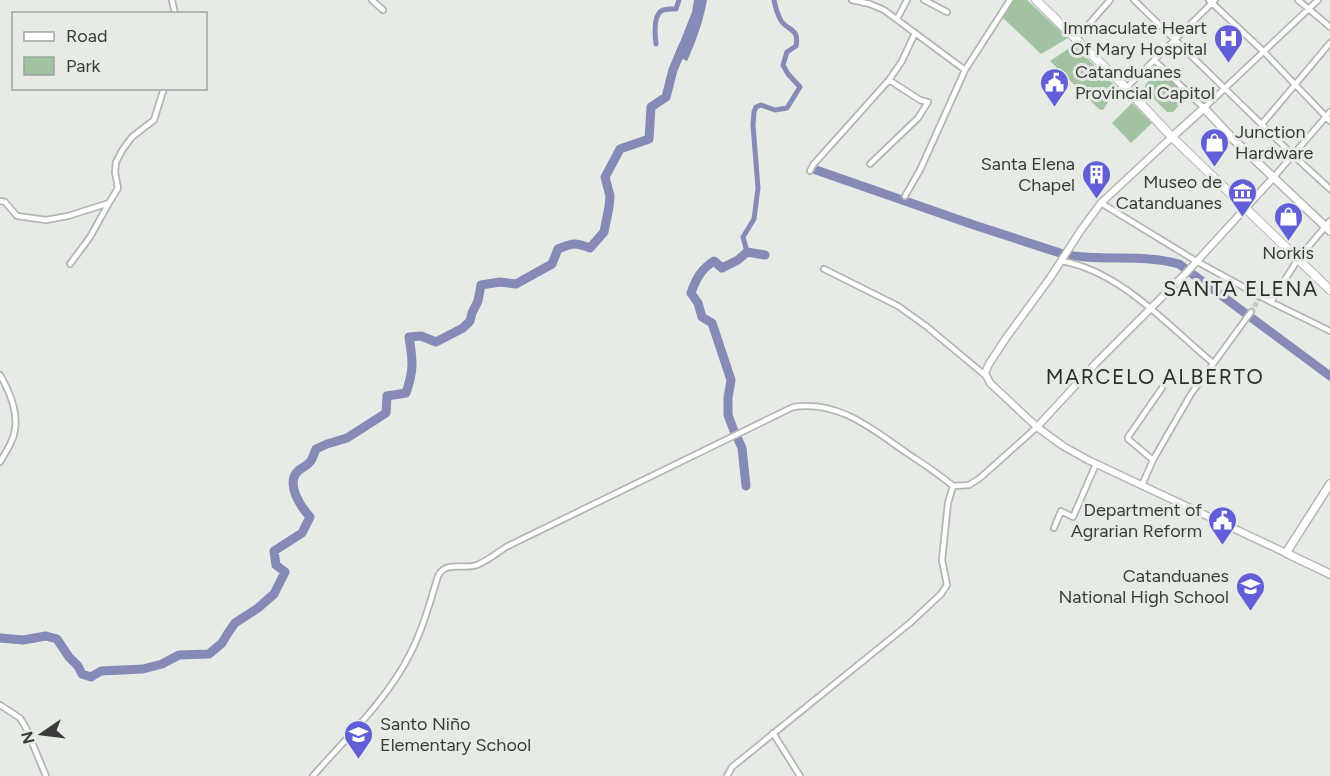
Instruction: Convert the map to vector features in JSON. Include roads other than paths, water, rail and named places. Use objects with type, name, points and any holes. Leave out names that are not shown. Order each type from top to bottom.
[{"type":"main road","points":[[1036,0],[1126,88],[1172,137],[1330,290]]},
{"type":"main road","points":[[1172,137],[1204,108],[1273,178],[1328,226]]},
{"type":"main road","points":[[1330,484],[1286,553],[1330,574]]},
{"type":"street","points":[[372,0],[383,10]]},
{"type":"street","points":[[852,0],[877,6],[965,70]]},
{"type":"street","points":[[897,19],[907,0]]},
{"type":"street","points":[[924,0],[947,12]]},
{"type":"street","points":[[905,196],[920,170],[965,70],[1010,0]]},
{"type":"street","points":[[1076,39],[1110,0]]},
{"type":"street","points":[[1134,0],[1330,189]]},
{"type":"street","points":[[1298,0],[1330,27]]},
{"type":"street","points":[[1154,60],[1204,108],[1318,0]]},
{"type":"street","points":[[314,776],[368,714],[401,670],[420,633],[440,571],[446,567],[474,566],[483,562],[506,547],[793,407],[818,406],[860,420],[953,486],[969,485],[980,478],[1037,427],[1095,364],[1188,271],[1329,116],[1212,1],[1126,88]]},
{"type":"street","points":[[810,171],[889,80],[902,61],[915,33]]},
{"type":"street","points":[[1262,124],[1330,43]]},
{"type":"street","points":[[870,164],[918,118],[928,102],[920,100],[889,80]]},
{"type":"street","points":[[70,264],[90,237],[118,188],[116,162],[132,137],[154,120],[163,90]]},
{"type":"street","points":[[986,373],[988,363],[1101,203],[1172,137]]},
{"type":"street","points":[[0,201],[5,202],[17,216],[46,220],[68,216],[109,203]]},
{"type":"street","points":[[1101,203],[1260,297],[1330,331]]},
{"type":"street","points":[[1271,302],[1298,259],[1328,226]]},
{"type":"street","points":[[1064,257],[1118,284],[1136,296],[1213,363]]},
{"type":"street","points":[[824,269],[898,306],[986,373],[990,383],[997,390],[1037,427],[1063,446],[1096,464],[1286,553]]},
{"type":"street","points":[[1142,485],[1153,460],[1191,394],[1249,314]]},
{"type":"street","points":[[0,375],[13,402],[15,420],[13,439],[0,462]]},
{"type":"street","points":[[1153,460],[1128,438],[1162,388]]},
{"type":"street","points":[[1054,528],[1061,512],[1073,517],[1096,464]]},
{"type":"street","points":[[727,776],[732,767],[910,623],[941,594],[947,585],[942,560],[948,503],[953,486]]},
{"type":"street","points":[[0,705],[20,718],[46,776]]},
{"type":"street","points":[[773,733],[800,776]]},
{"type":"water","points":[[694,0],[707,0],[699,31],[687,61],[675,55],[692,12]]},
{"type":"waterway","points":[[656,44],[655,27],[658,14],[664,9],[676,9],[679,0]]},
{"type":"waterway","points":[[747,252],[743,237],[754,219],[758,188],[754,112],[756,107],[761,105],[775,110],[787,108],[800,87],[783,65],[787,52],[796,46],[796,35],[780,19],[774,0]]},
{"type":"waterway","points":[[0,638],[23,640],[46,636],[57,639],[82,674],[91,677],[101,671],[143,669],[162,664],[179,655],[209,654],[222,643],[235,623],[274,594],[285,572],[276,565],[274,551],[302,533],[310,517],[296,495],[294,476],[311,461],[316,449],[347,438],[386,413],[387,396],[406,393],[412,365],[409,337],[421,336],[436,342],[463,328],[470,321],[478,301],[481,285],[500,282],[516,284],[552,264],[558,249],[574,244],[590,248],[604,232],[610,196],[605,177],[620,149],[649,139],[651,107],[666,97],[673,70],[683,46]]},
{"type":"waterway","points":[[816,170],[1060,253],[1075,256],[1149,259],[1179,264],[1330,376]]},
{"type":"waterway","points":[[734,431],[728,415],[731,380],[712,323],[702,317],[698,303],[691,293],[700,275],[714,261],[722,268],[738,260],[747,252],[765,255]]},
{"type":"waterway","points":[[737,437],[742,448],[746,486]]},
{"type":"tunnel","points":[[1251,312],[1259,299]]},
{"type":"place","name":"Immaculate Heart Of Mary Hospital","points":[[1228,64]]},
{"type":"place","name":"Catanduanes Provincial Capitol","points":[[1054,108]]},
{"type":"place","name":"Junction Hardware","points":[[1214,168]]},
{"type":"place","name":"Santa Elena Chapel","points":[[1096,200]]},
{"type":"place","name":"Museo de Catanduanes","points":[[1243,218]]},
{"type":"place","name":"Norkis","points":[[1288,242]]},
{"type":"place","name":"Department of Agrarian Reform","points":[[1223,546]]},
{"type":"place","name":"Catanduanes National High School","points":[[1250,612]]},
{"type":"place","name":"Santo Niño Elementary School","points":[[359,760]]},
{"type":"district","name":"SANTA ELENA","points":[[1241,289]]},
{"type":"district","name":"MARCELO ALBERTO","points":[[1155,377]]}]
